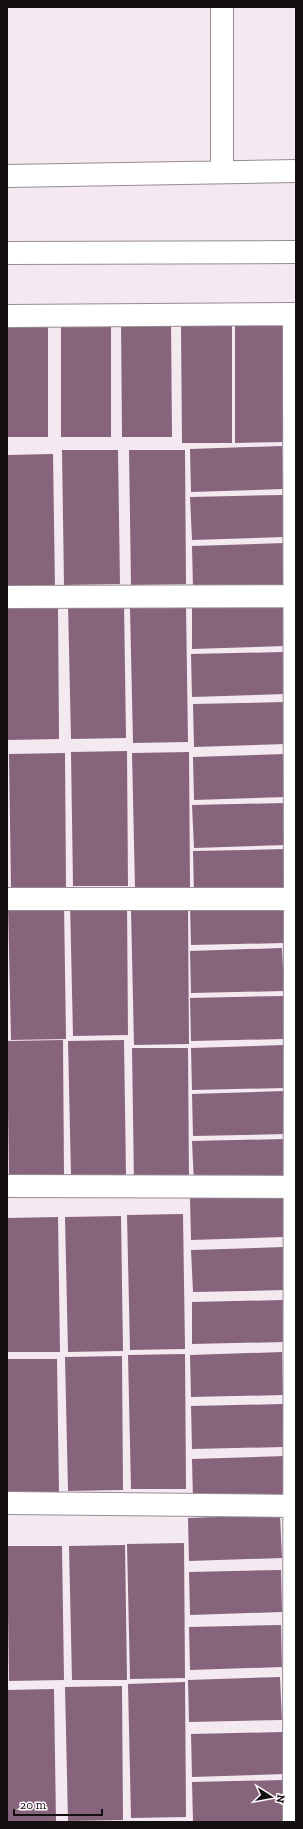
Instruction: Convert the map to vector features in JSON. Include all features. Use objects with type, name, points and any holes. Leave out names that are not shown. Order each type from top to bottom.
[{"type":"street","points":[[222,7],[222,171]]},
{"type":"street","points":[[7,176],[222,171],[296,171]]},
{"type":"street","points":[[7,253],[296,252]]},
{"type":"street","points":[[7,316],[294,314],[296,899],[294,1187],[294,1822]]},
{"type":"street","points":[[7,598],[294,596]]},
{"type":"street","points":[[7,899],[296,899]]},
{"type":"street","points":[[7,1186],[294,1187]]},
{"type":"street","points":[[7,1503],[294,1506]]},
{"type":"building","points":[[7,320],[48,320],[48,437],[7,437]]},
{"type":"building","points":[[61,320],[111,320],[111,437],[61,437]]},
{"type":"building","points":[[121,320],[171,320],[172,437],[122,437]]},
{"type":"building","points":[[285,325],[285,442],[235,443],[235,326]]},
{"type":"building","points":[[181,326],[232,326],[232,443],[182,443]]},
{"type":"building","points":[[282,446],[283,489],[191,492],[190,449]]},
{"type":"building","points":[[62,450],[118,450],[120,584],[64,585]]},
{"type":"building","points":[[129,450],[185,450],[186,584],[131,585]]},
{"type":"building","points":[[53,454],[55,589],[7,589],[7,455]]},
{"type":"building","points":[[283,495],[284,537],[192,540],[190,497]]},
{"type":"building","points":[[285,543],[285,586],[193,589],[192,546]]},
{"type":"building","points":[[124,603],[126,738],[71,739],[68,604]]},
{"type":"building","points":[[284,604],[285,646],[192,649],[192,606]]},
{"type":"building","points":[[7,605],[58,605],[59,739],[7,740]]},
{"type":"building","points":[[186,607],[188,742],[133,743],[130,608]]},
{"type":"building","points":[[284,652],[285,694],[192,697],[191,654]]},
{"type":"building","points":[[285,702],[286,744],[194,747],[193,704]]},
{"type":"building","points":[[127,751],[128,886],[73,886],[71,752]]},
{"type":"building","points":[[189,752],[190,887],[135,888],[132,753]]},
{"type":"building","points":[[65,753],[66,888],[11,889],[9,754]]},
{"type":"building","points":[[286,754],[286,797],[194,800],[193,757]]},
{"type":"building","points":[[285,803],[286,845],[194,848],[192,805]]},
{"type":"building","points":[[286,849],[286,892],[194,894],[193,851]]},
{"type":"building","points":[[127,900],[128,1035],[73,1036],[70,901]]},
{"type":"building","points":[[283,901],[284,943],[191,945],[190,903]]},
{"type":"building","points":[[64,904],[66,1039],[11,1040],[8,905]]},
{"type":"building","points":[[131,910],[188,910],[189,1044],[134,1045]]},
{"type":"building","points":[[282,948],[284,991],[191,993],[190,951]]},
{"type":"building","points":[[283,996],[284,1039],[191,1041],[190,998]]},
{"type":"building","points":[[63,1040],[64,1175],[9,1176],[7,1041]]},
{"type":"building","points":[[124,1040],[126,1175],[71,1176],[68,1041]]},
{"type":"building","points":[[283,1045],[284,1088],[192,1090],[191,1048]]},
{"type":"building","points":[[132,1048],[188,1048],[189,1182],[134,1183]]},
{"type":"building","points":[[284,1091],[285,1134],[193,1136],[192,1094]]},
{"type":"building","points":[[285,1139],[286,1181],[194,1184],[192,1141]]},
{"type":"building","points":[[283,1195],[284,1237],[191,1240],[190,1197]]},
{"type":"building","points":[[183,1214],[185,1349],[130,1350],[127,1215]]},
{"type":"building","points":[[121,1216],[123,1351],[68,1352],[65,1217]]},
{"type":"building","points":[[58,1217],[60,1352],[7,1352],[7,1218]]},
{"type":"building","points":[[284,1247],[285,1290],[193,1292],[191,1250]]},
{"type":"building","points":[[284,1300],[285,1342],[192,1344],[192,1302]]},
{"type":"building","points":[[282,1352],[283,1395],[191,1397],[190,1355]]},
{"type":"building","points":[[185,1354],[186,1489],[131,1489],[128,1355]]},
{"type":"building","points":[[122,1356],[123,1490],[68,1491],[65,1357]]},
{"type":"building","points":[[7,1359],[57,1359],[59,1494],[7,1494]]},
{"type":"building","points":[[284,1404],[284,1447],[192,1449],[191,1406]]},
{"type":"building","points":[[285,1456],[286,1499],[193,1501],[192,1459]]},
{"type":"building","points":[[280,1515],[282,1558],[189,1561],[188,1518]]},
{"type":"building","points":[[184,1543],[185,1678],[130,1679],[127,1544]]},
{"type":"building","points":[[125,1545],[127,1680],[72,1680],[69,1546]]},
{"type":"building","points":[[7,1546],[62,1546],[64,1680],[9,1681]]},
{"type":"building","points":[[281,1570],[282,1612],[190,1615],[189,1572]]},
{"type":"building","points":[[281,1625],[282,1667],[190,1670],[189,1627]]},
{"type":"building","points":[[280,1677],[282,1720],[189,1722],[188,1680]]},
{"type":"building","points":[[185,1682],[186,1817],[131,1818],[128,1684]]},
{"type":"building","points":[[122,1686],[123,1820],[68,1821],[65,1687]]},
{"type":"building","points":[[54,1689],[56,1822],[7,1822],[7,1690]]},
{"type":"building","points":[[283,1732],[284,1774],[192,1777],[191,1734]]},
{"type":"building","points":[[285,1780],[286,1822],[193,1822],[192,1782]]}]
